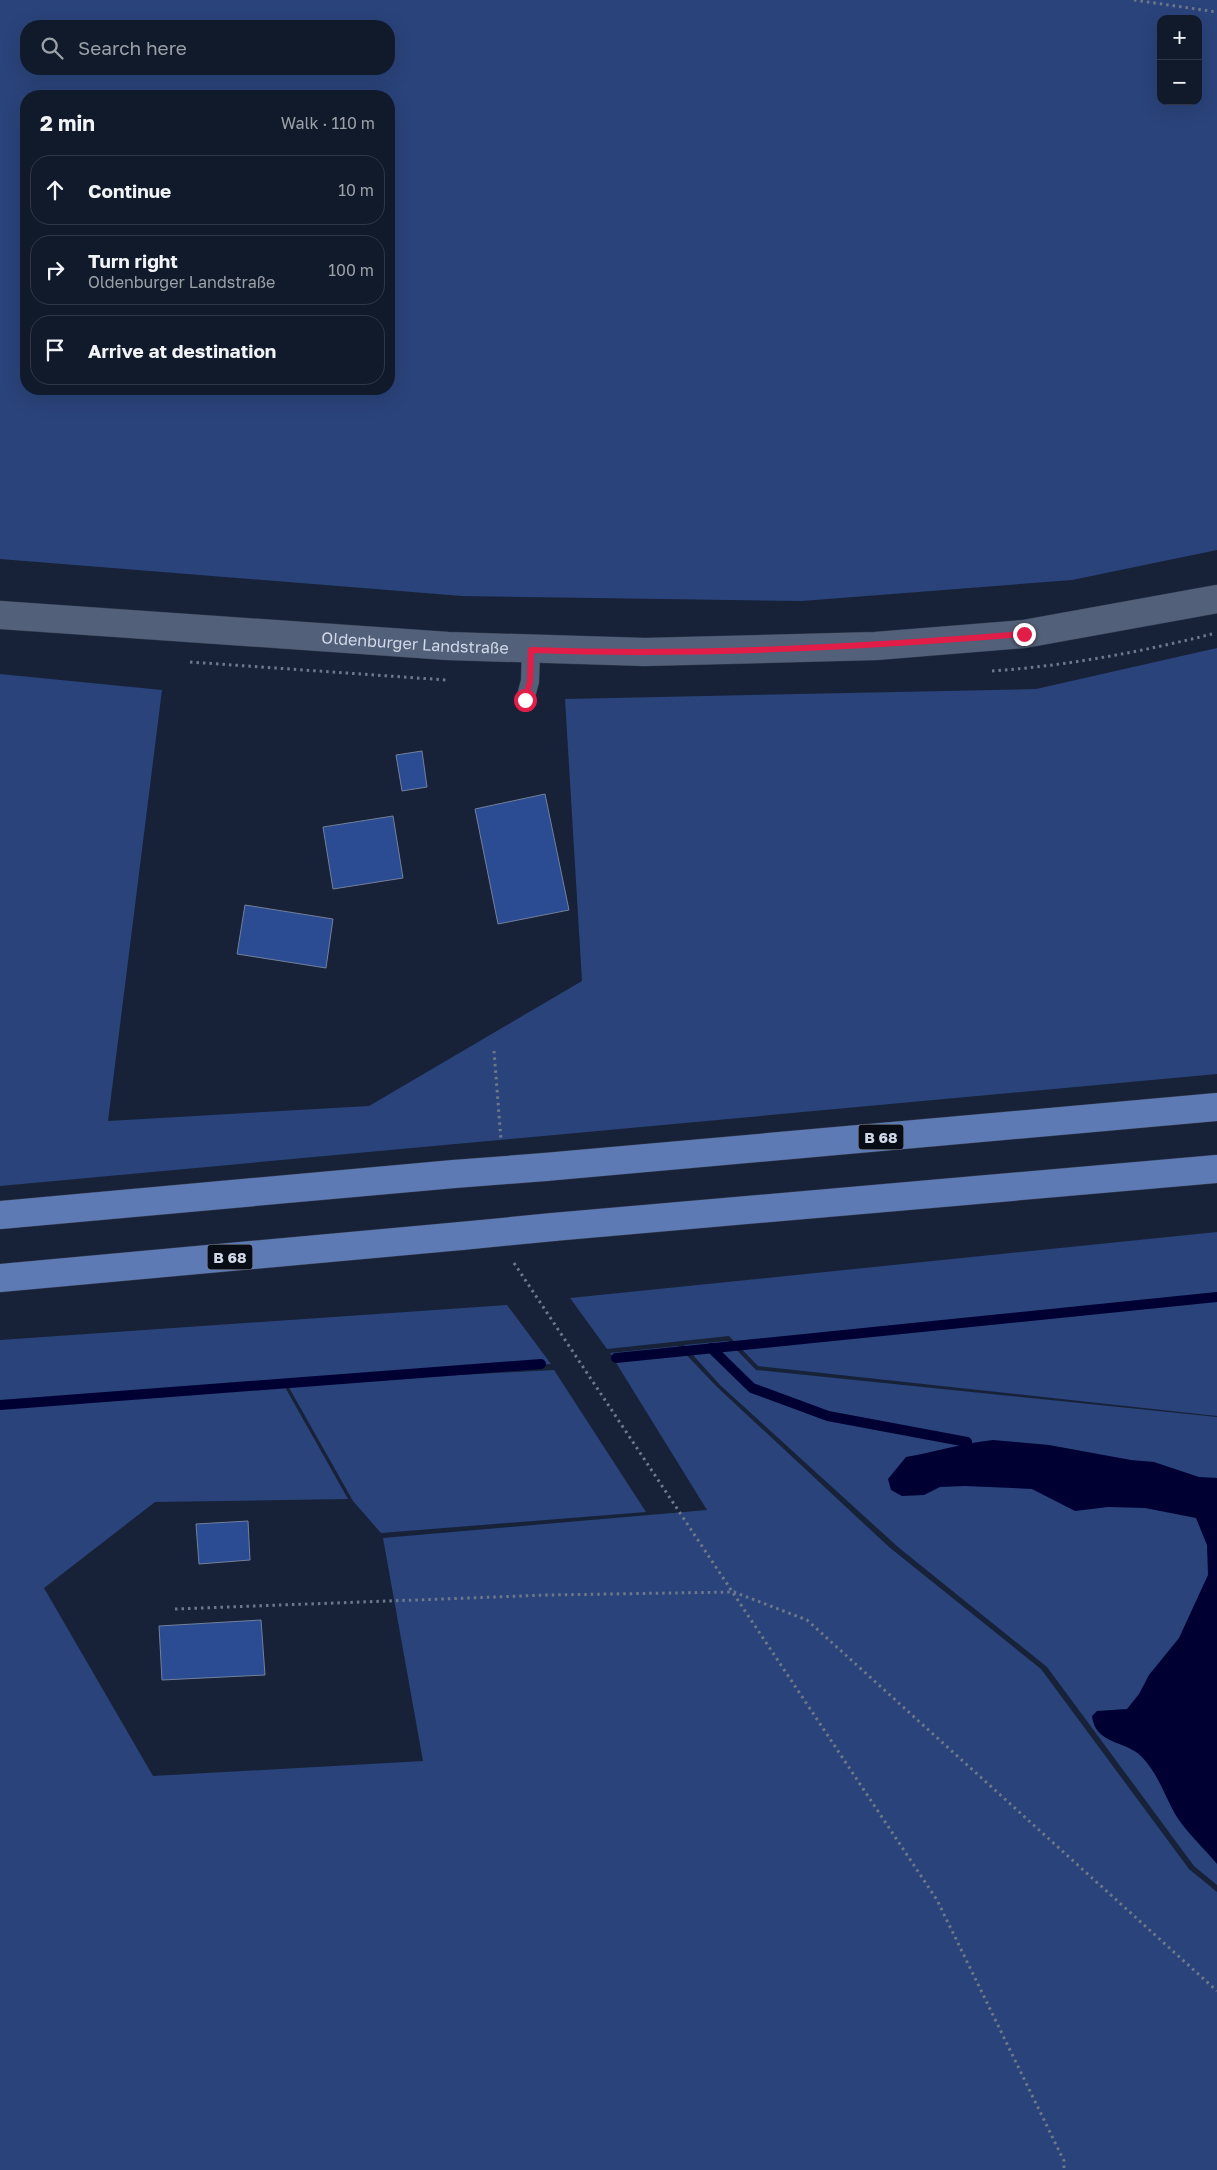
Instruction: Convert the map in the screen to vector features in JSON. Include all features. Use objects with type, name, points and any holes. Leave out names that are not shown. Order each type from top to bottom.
[{"type":"highway","name":"B 68","points":[[0,1215],[1217,1107]]},
{"type":"highway","name":"B 68","points":[[0,1278],[1217,1169]]},
{"type":"street","name":"Oldenburger Landstraße","points":[[0,615],[448,646],[646,652],[876,646],[1024,634],[1217,600]]},
{"type":"lane","points":[[525,700],[530,681],[531,650]]},
{"type":"path","points":[[1134,0],[1217,12]]},
{"type":"path","points":[[494,1051],[502,1149]]},
{"type":"path","points":[[510,1257],[937,1900],[1064,2161],[1064,2170]]},
{"type":"path","points":[[175,1609],[548,1594],[734,1592],[807,1620],[1217,1991]]},
{"type":"shaded area","points":[[0,0],[1217,0],[1217,550],[1072,580],[802,601],[462,596],[0,559]]},
{"type":"shaded area","points":[[1217,648],[1217,1074],[0,1186],[0,674],[162,690],[108,1121],[369,1106],[582,981],[565,699],[1036,689]]},
{"type":"shaded area","points":[[1217,1232],[1217,1416],[758,1366],[729,1336],[607,1349],[570,1298]]},
{"type":"shaded area","points":[[507,1305],[551,1364],[281,1380],[348,1499],[155,1502],[44,1588],[153,1776],[423,1761],[383,1538],[707,1510],[610,1353],[678,1346],[717,1387],[889,1547],[1041,1669],[1189,1869],[1217,1892],[1217,2170],[0,2170],[0,1340]]},
{"type":"shaded area","points":[[728,1341],[756,1370],[1217,1417],[1217,1885],[1194,1866],[1047,1667],[898,1547],[720,1385],[684,1345]]},
{"type":"shaded area","points":[[554,1370],[646,1512],[381,1533],[353,1501],[287,1384]]},
{"type":"shaded area","points":[[993,1440],[1049,1445],[1131,1460],[1154,1462],[1199,1477],[1217,1478],[1217,1864],[1179,1821],[1157,1777],[1148,1764],[1135,1752],[1112,1741],[1099,1732],[1094,1725],[1092,1716],[1097,1711],[1127,1709],[1139,1694],[1149,1675],[1179,1638],[1208,1575],[1207,1545],[1196,1518],[1145,1508],[1108,1507],[1075,1511],[1032,1489],[965,1486],[940,1487],[924,1495],[902,1496],[891,1490],[888,1479],[906,1457]]},
{"type":"building","points":[[422,751],[427,787],[402,791],[396,755]]},
{"type":"building","points":[[545,794],[569,910],[498,924],[475,809]]},
{"type":"building","points":[[393,816],[403,878],[333,889],[323,827]]},
{"type":"building","points":[[245,905],[333,919],[326,968],[237,954]]},
{"type":"building","points":[[248,1521],[250,1560],[199,1564],[196,1524]]},
{"type":"building","points":[[261,1620],[265,1675],[162,1680],[159,1626]]},
{"type":"waterway","points":[[616,1358],[1217,1297]]},
{"type":"waterway","points":[[711,1348],[752,1388],[828,1416],[967,1442]]},
{"type":"waterway","points":[[0,1405],[541,1364]]},
{"type":"route","points":[[525,700],[530,681],[531,650],[646,652],[876,646],[1024,634]]}]
